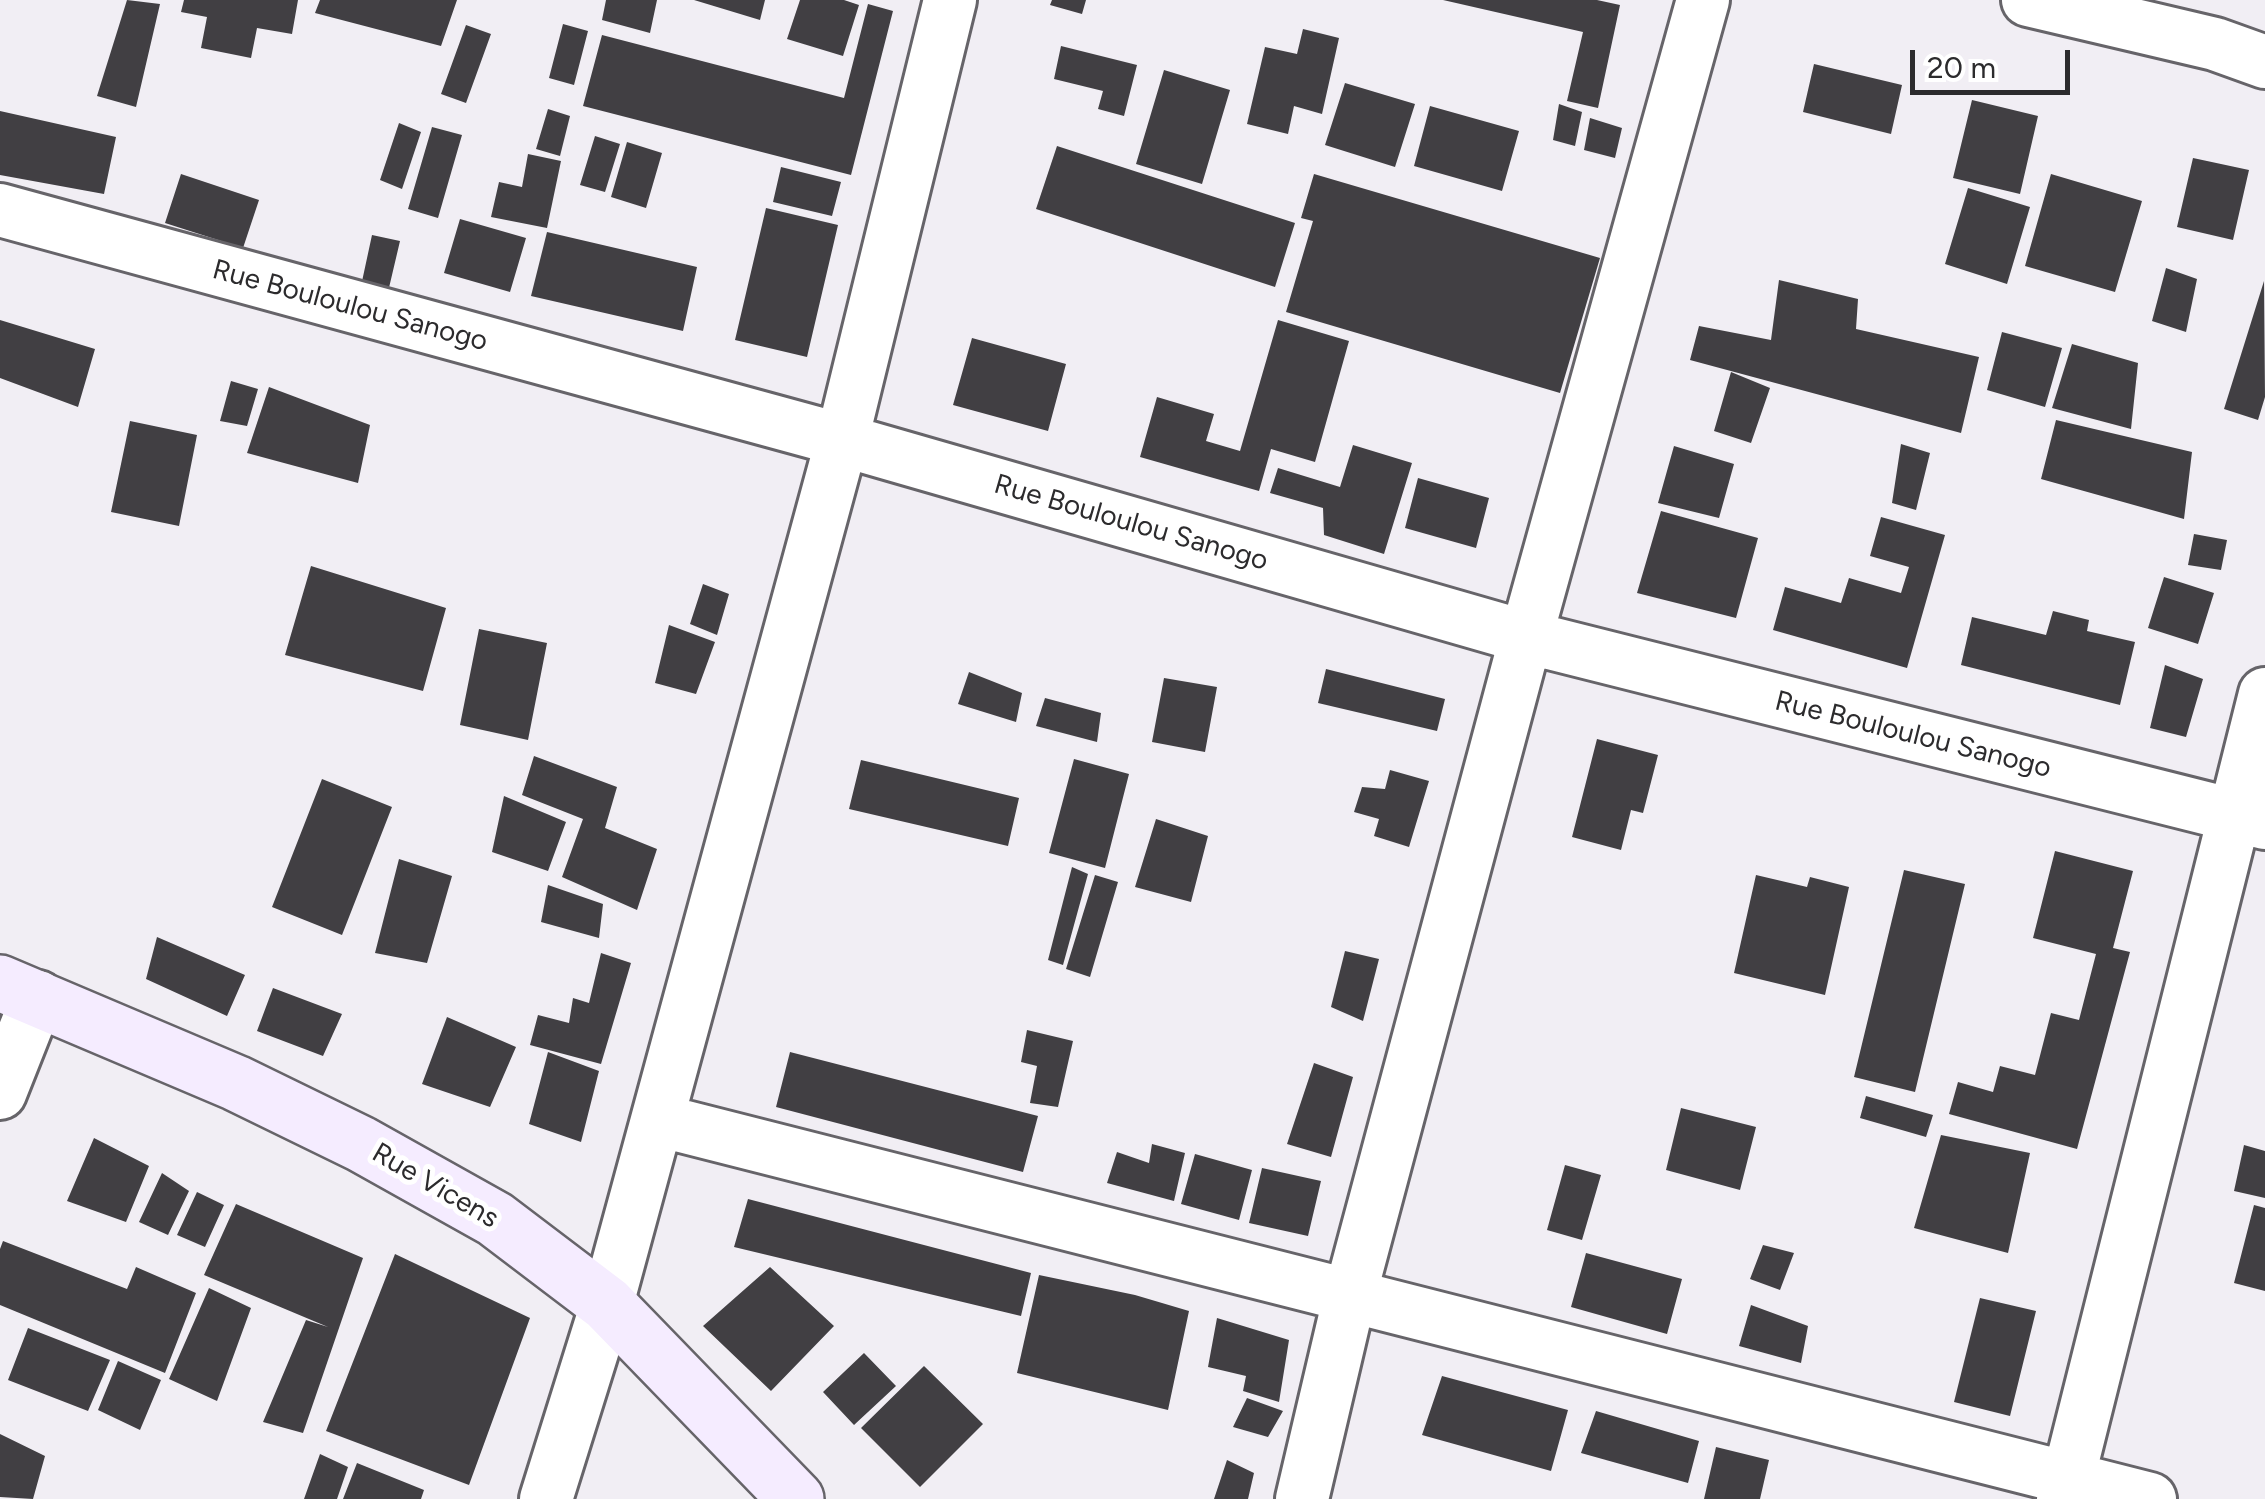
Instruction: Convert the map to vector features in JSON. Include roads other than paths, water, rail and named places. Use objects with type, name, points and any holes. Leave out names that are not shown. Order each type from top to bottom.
[{"type":"street","points":[[546,1499],[607,1304],[842,440],[950,0]]},
{"type":"street","points":[[1302,1499],[1350,1295],[1526,637],[1703,0]]},
{"type":"street","points":[[2028,0],[2215,44],[2265,62]]},
{"type":"street","name":"Rue Bouloulou Sanogo","points":[[0,210],[842,440],[1526,637],[2250,820]]},
{"type":"street","points":[[2066,1488],[2250,820],[2265,694]]},
{"type":"street","points":[[0,1093],[19,990]]},
{"type":"street","name":"Rue Vicens","points":[[19,990],[236,1083],[361,1144],[495,1219],[607,1304],[796,1499]]},
{"type":"street","points":[[658,1120],[1350,1295],[2066,1488],[2150,1499]]}]
